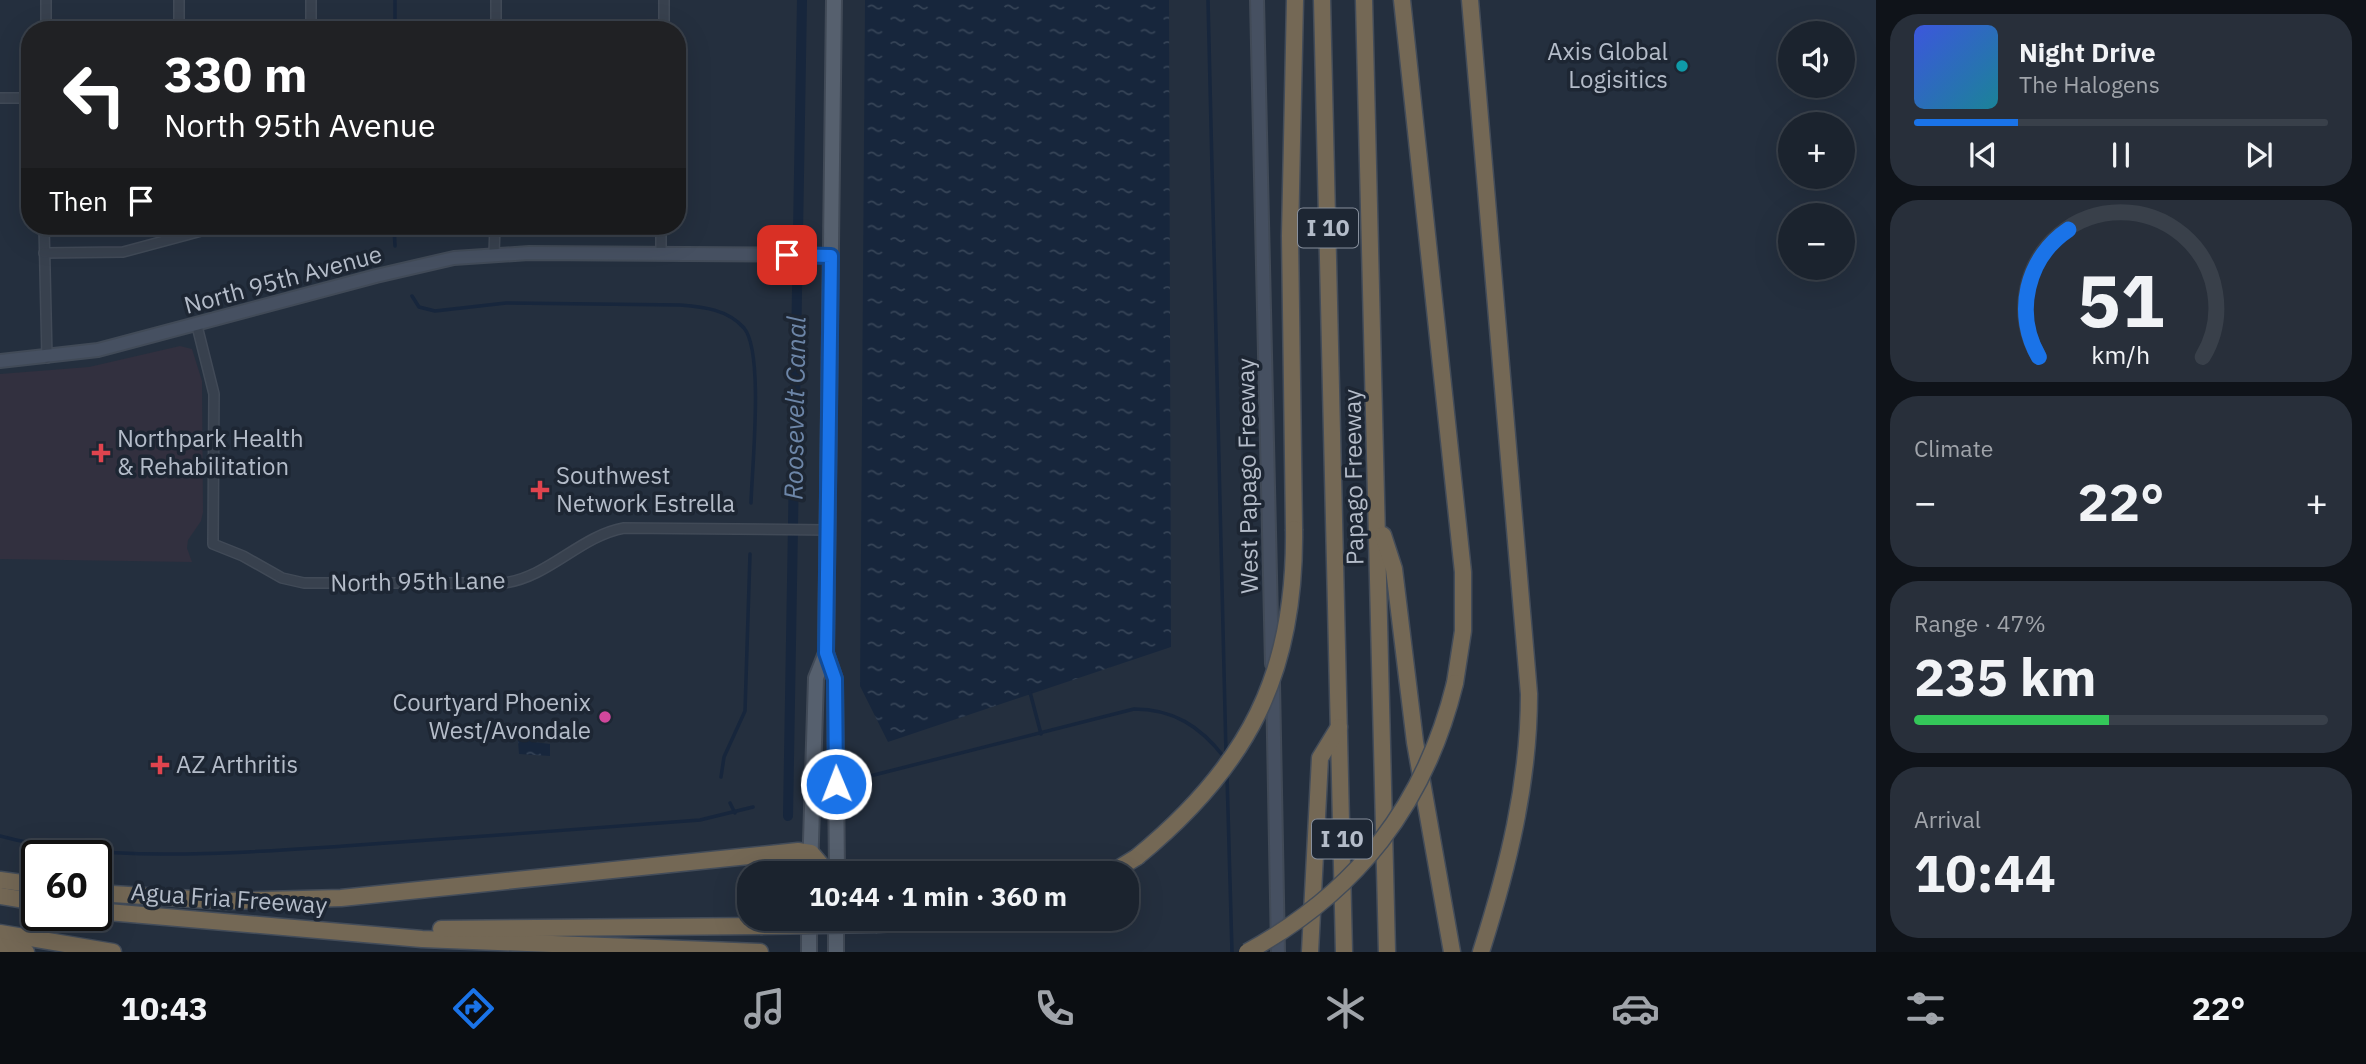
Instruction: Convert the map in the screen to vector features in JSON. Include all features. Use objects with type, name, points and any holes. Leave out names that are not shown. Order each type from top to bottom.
[{"type":"highway","points":[[1130,861],[1201,799],[1236,753],[1275,676],[1292,606],[1294,529],[1290,236],[1296,0]]},
{"type":"highway","name":"Papago Freeway","points":[[1322,0],[1344,952]]},
{"type":"highway","name":"Papago Freeway","points":[[1364,0],[1387,952]]},
{"type":"highway","points":[[1247,952],[1329,898],[1382,842],[1425,771],[1455,682],[1463,631],[1463,572],[1402,0]]},
{"type":"highway","points":[[1470,0],[1529,694],[1528,737],[1516,830],[1481,952]]},
{"type":"highway","points":[[1378,520],[1394,569],[1415,742],[1452,952]]},
{"type":"highway","points":[[1310,952],[1320,758],[1339,727]]},
{"type":"highway","points":[[112,894],[238,902],[341,898],[798,851],[811,853],[818,861]]},
{"type":"highway","points":[[0,880],[21,883]]},
{"type":"highway","points":[[0,896],[21,899]]},
{"type":"highway","name":"Agua Fria Freeway","points":[[112,913],[215,923],[358,932]]},
{"type":"highway","points":[[358,932],[737,926]]},
{"type":"highway","points":[[358,932],[422,939],[760,952]]},
{"type":"highway","points":[[0,933],[113,952]]},
{"type":"highway","points":[[0,946],[26,952]]},
{"type":"main road","points":[[834,0],[826,653],[835,679],[837,861]]},
{"type":"main road","name":"West Papago Freeway","points":[[1257,0],[1278,952]]},
{"type":"main road","name":"North 95th Avenue","points":[[0,361],[88,352],[197,326],[376,276],[447,260],[494,254],[831,256]]},
{"type":"main road","points":[[811,861],[816,678],[826,653]]},
{"type":"main road","points":[[809,931],[809,952]]},
{"type":"main road","points":[[836,931],[836,952]]},
{"type":"street","points":[[46,0],[46,21]]},
{"type":"street","points":[[179,0],[179,21]]},
{"type":"street","points":[[311,0],[311,21]]},
{"type":"street","points":[[496,0],[496,21]]},
{"type":"street","points":[[664,0],[664,21]]},
{"type":"street","points":[[0,98],[21,98]]},
{"type":"street","points":[[44,235],[47,358]]},
{"type":"street","points":[[44,253],[111,253],[170,235]]},
{"type":"street","points":[[494,254],[495,235]]},
{"type":"street","points":[[661,235],[661,254]]},
{"type":"street","name":"North 95th Lane","points":[[197,326],[208,360],[214,394],[213,544],[289,581],[324,584],[504,583],[523,579],[602,534],[624,528],[828,530]]},
{"type":"shaded area","name":"Northpark Health & Rehabilitation","points":[[180,346],[192,349],[202,381],[203,512],[201,521],[188,540],[187,548],[192,562],[0,559],[0,374],[89,367]]},
{"type":"water","points":[[865,0],[1169,0],[1171,647],[888,742],[860,686]]},
{"type":"water","points":[[517,729],[525,729],[534,742],[550,744],[550,756],[519,754]]},
{"type":"waterway","points":[[395,0],[395,21]]},
{"type":"waterway","name":"Roosevelt Canal","points":[[788,816],[802,0]]},
{"type":"waterway","points":[[1208,0],[1226,754]]},
{"type":"waterway","points":[[394,235],[395,246]]},
{"type":"waterway","points":[[412,296],[419,307],[435,311],[506,303],[680,305],[706,308],[730,317],[744,328],[754,360],[751,503]]},
{"type":"waterway","points":[[721,777],[724,757],[745,711],[750,554]]},
{"type":"waterway","points":[[1030,692],[1041,734]]},
{"type":"waterway","points":[[870,776],[1134,709],[1161,712],[1185,721],[1205,736],[1224,757]]},
{"type":"waterway","points":[[1227,775],[1232,952]]},
{"type":"waterway","points":[[730,803],[735,813]]},
{"type":"waterway","points":[[0,836],[40,845],[82,850],[216,853],[700,820],[753,807]]},
{"type":"place","name":"Axis Global Logisitics","points":[[1682,66]]},
{"type":"place","name":"Northpark Health & Rehabilitation","points":[[101,453]]},
{"type":"place","name":"Southwest Network Estrella","points":[[540,490]]},
{"type":"place","name":"Courtyard Phoenix West/Avondale","points":[[605,717]]},
{"type":"place","name":"AZ Arthritis","points":[[160,765]]},
{"type":"route","points":[[787,255],[831,256],[826,653],[835,679],[836,784]]}]
